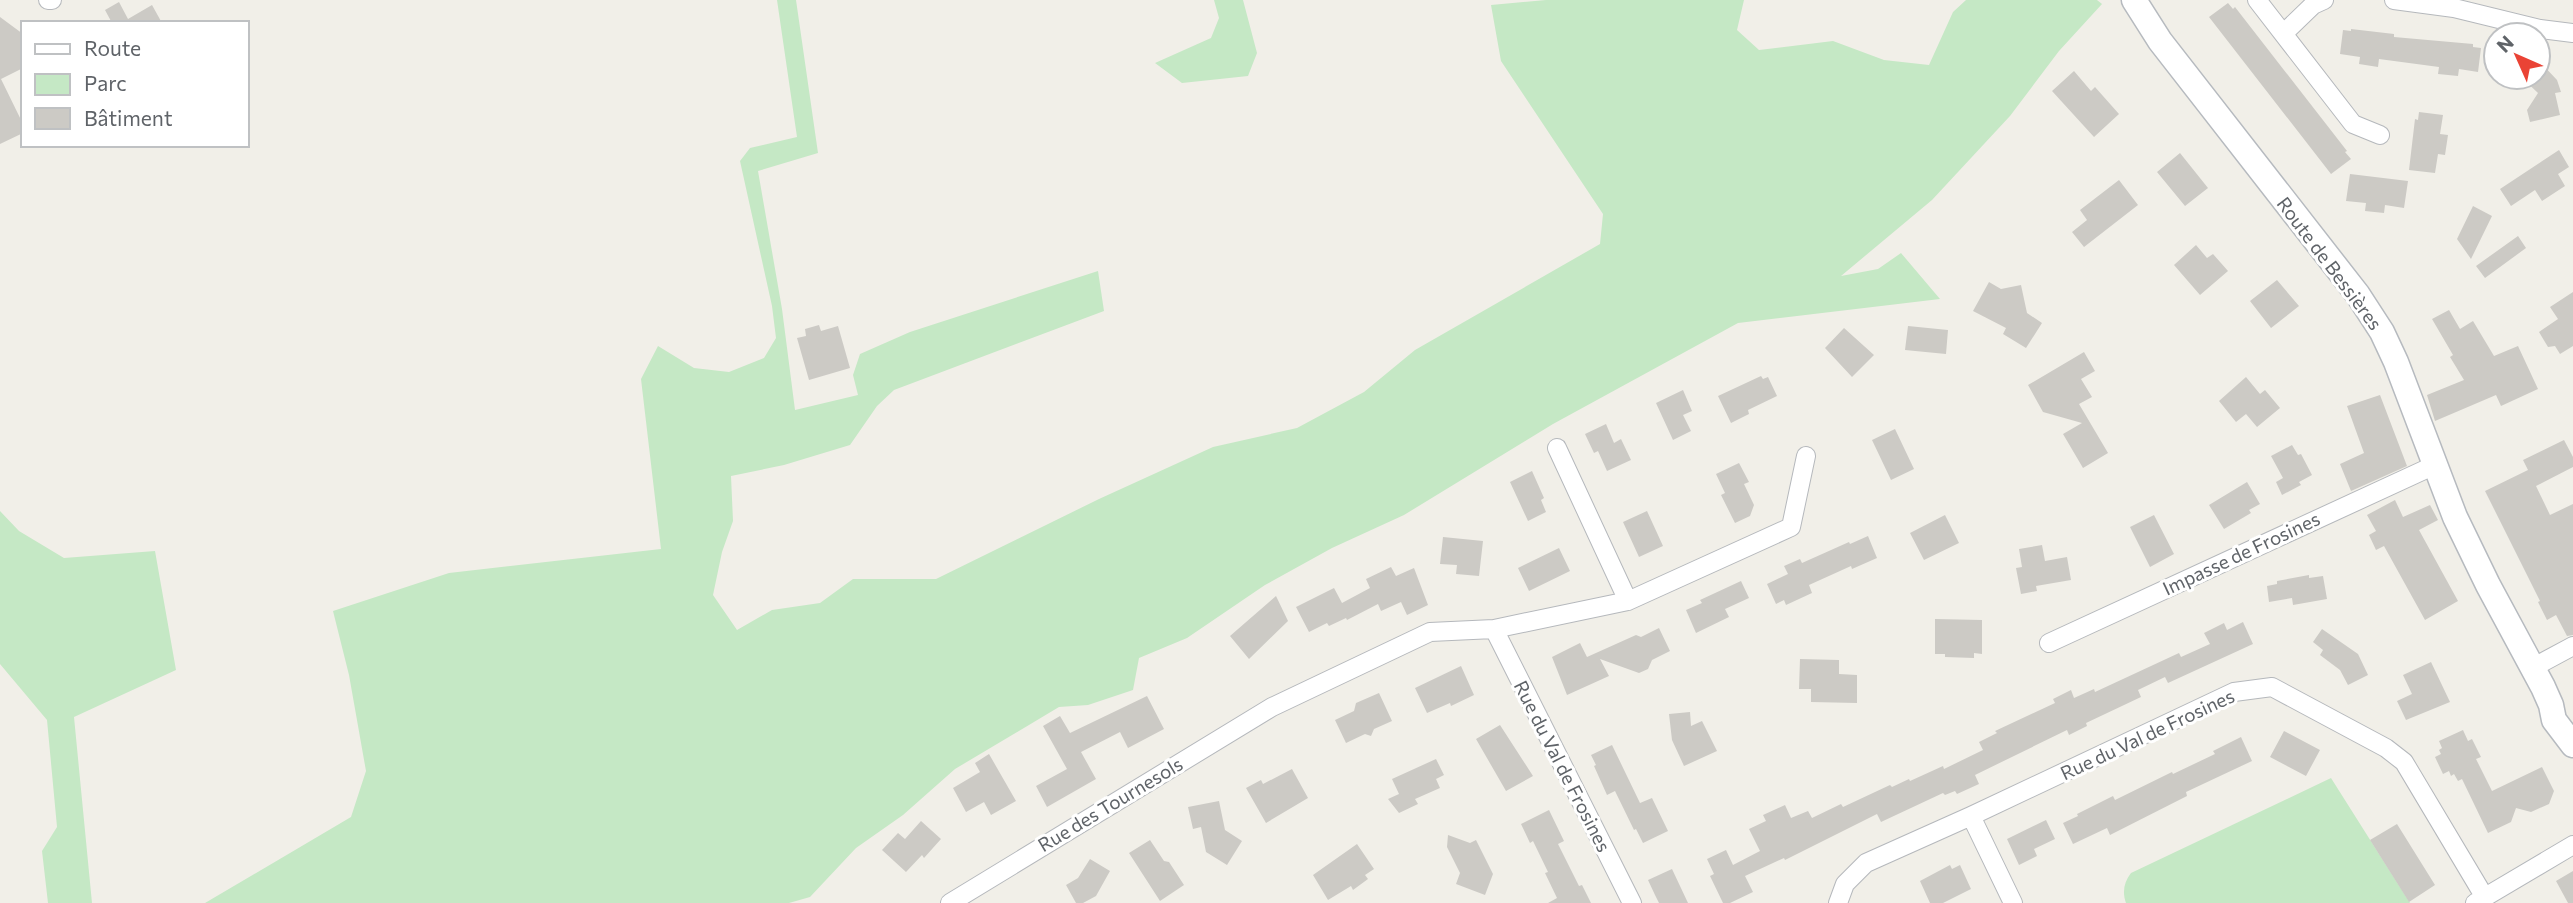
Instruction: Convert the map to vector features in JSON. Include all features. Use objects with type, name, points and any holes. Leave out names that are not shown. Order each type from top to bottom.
[{"type":"main road","name":"Route de Bessières","points":[[2134,0],[2160,41],[2358,295],[2382,332],[2471,551],[2551,705],[2554,720],[2573,745]]},
{"type":"main road","name":"Route de Bessières","points":[[2551,705],[2573,726]]},
{"type":"street","points":[[2257,0],[2353,124],[2380,135]]},
{"type":"street","points":[[2284,33],[2313,5],[2324,0]]},
{"type":"street","points":[[2394,0],[2454,8],[2488,8],[2540,29],[2573,33]]},
{"type":"street","points":[[1557,448],[1628,601]]},
{"type":"street","name":"Rue des Tournesols","points":[[950,903],[1272,706],[1430,632],[1494,629],[1628,601],[1791,527],[1806,456]]},
{"type":"street","name":"Impasse de Frosines","points":[[2049,643],[2435,465]]},
{"type":"street","name":"Rue du Val de Frosines","points":[[1494,629],[1632,903]]},
{"type":"street","points":[[2532,668],[2573,646]]},
{"type":"street","name":"Rue du Val de Frosines","points":[[1838,903],[1845,884],[1866,863],[1971,817],[2234,692],[2272,687],[2386,748],[2404,762],[2479,900]]},
{"type":"street","points":[[1971,817],[2013,903]]},
{"type":"street","points":[[2479,900],[2570,844]]},
{"type":"green space","points":[[777,0],[796,0],[818,153],[758,171],[782,309],[795,410],[858,395],[853,375],[860,354],[910,332],[1098,271],[1104,311],[894,390],[877,406],[850,445],[784,465],[731,476],[733,521],[722,552],[713,595],[737,630],[772,610],[820,603],[853,579],[936,579],[1213,447],[1297,428],[1364,392],[1415,350],[1600,244],[1603,214],[1501,61],[1491,5],[1546,0],[1744,0],[1737,30],[1759,50],[1833,41],[1884,60],[1929,65],[1953,12],[1966,0],[2097,0],[2102,4],[2059,51],[2010,116],[1932,200],[1841,276],[1878,269],[1901,253],[1940,299],[1738,323],[1553,424],[1404,515],[1332,548],[1265,585],[1187,638],[1139,658],[1133,690],[1088,705],[1059,707],[955,769],[903,815],[856,848],[810,897],[789,903],[205,903],[351,817],[366,771],[349,675],[333,611],[449,573],[661,549],[641,379],[658,346],[694,368],[729,372],[764,358],[776,338],[772,306],[740,161],[750,148],[797,137]]},
{"type":"green space","points":[[1214,0],[1243,0],[1257,53],[1248,76],[1182,83],[1155,63],[1211,38],[1219,18]]},
{"type":"green space","points":[[0,511],[19,531],[64,558],[155,551],[176,670],[74,717],[92,903],[48,903],[42,851],[57,827],[47,720],[0,664]]},
{"type":"green space","points":[[2331,778],[2410,903],[2126,903],[2124,887],[2131,873]]},
{"type":"building","points":[[119,2],[128,19],[152,5],[161,21],[111,21],[105,10]]},
{"type":"building","points":[[2228,3],[2233,9],[2235,7],[2347,151],[2345,152],[2351,159],[2331,174],[2209,17]]},
{"type":"building","points":[[0,17],[21,33],[21,69],[1,79],[21,120],[21,134],[0,144]]},
{"type":"building","points":[[2343,30],[2394,34],[2394,37],[2473,44],[2473,47],[2481,48],[2478,72],[2459,69],[2458,76],[2438,74],[2439,67],[2379,59],[2378,67],[2359,64],[2360,57],[2340,54]]},
{"type":"building","points":[[2074,71],[2091,91],[2095,87],[2119,114],[2094,137],[2052,91]]},
{"type":"building","points":[[2552,75],[2561,92],[2555,93],[2560,115],[2530,122],[2527,110],[2538,93],[2536,91],[2552,91]]},
{"type":"building","points":[[2419,112],[2443,115],[2440,134],[2448,135],[2445,155],[2438,154],[2435,173],[2409,170],[2415,119],[2418,120]]},
{"type":"building","points":[[2559,150],[2569,167],[2558,174],[2565,186],[2542,201],[2535,190],[2511,206],[2500,189]]},
{"type":"building","points":[[2180,153],[2208,188],[2185,206],[2157,172]]},
{"type":"building","points":[[2350,174],[2408,181],[2404,208],[2385,205],[2384,213],[2365,211],[2366,203],[2346,201]]},
{"type":"building","points":[[2119,180],[2138,205],[2084,247],[2072,232],[2087,220],[2080,210]]},
{"type":"building","points":[[2473,206],[2492,216],[2471,259],[2457,239]]},
{"type":"building","points":[[2518,236],[2526,248],[2485,278],[2476,266]]},
{"type":"building","points":[[2196,245],[2207,258],[2213,254],[2228,271],[2200,295],[2174,265]]},
{"type":"building","points":[[2277,280],[2299,306],[2271,328],[2250,301]]},
{"type":"building","points":[[1989,282],[2001,289],[2021,285],[2027,313],[2042,323],[2026,348],[2003,334],[2006,328],[1973,311]]},
{"type":"building","points":[[2573,292],[2573,346],[2560,354],[2555,346],[2548,347],[2539,332],[2558,319],[2550,307]]},
{"type":"building","points":[[2449,310],[2460,329],[2473,321],[2494,356],[2518,346],[2538,389],[2501,406],[2496,395],[2435,421],[2427,395],[2464,380],[2432,319]]},
{"type":"building","points":[[819,325],[821,331],[838,326],[850,368],[809,380],[797,338],[806,336],[805,329]]},
{"type":"building","points":[[1908,326],[1948,330],[1946,354],[1905,350]]},
{"type":"building","points":[[1844,328],[1874,355],[1852,377],[1825,348]]},
{"type":"building","points":[[2084,352],[2095,371],[2081,379],[2092,397],[2079,404],[2108,453],[2083,468],[2063,434],[2082,423],[2043,412],[2028,385]]},
{"type":"building","points":[[1761,376],[1763,379],[1768,377],[1777,396],[1748,410],[1749,414],[1731,423],[1718,396]]},
{"type":"building","points":[[2246,377],[2260,394],[2265,390],[2280,408],[2257,427],[2246,414],[2236,422],[2219,401]]},
{"type":"building","points":[[1683,390],[1692,411],[1683,415],[1691,431],[1673,440],[1656,403]]},
{"type":"building","points":[[2380,395],[2407,466],[2351,491],[2340,464],[2364,453],[2347,406]]},
{"type":"building","points":[[1606,424],[1614,443],[1621,439],[1631,460],[1607,471],[1598,451],[1594,453],[1585,434]]},
{"type":"building","points":[[1895,429],[1914,469],[1891,480],[1872,440]]},
{"type":"building","points":[[2564,440],[2573,457],[2573,467],[2536,486],[2550,515],[2573,504],[2573,635],[2567,636],[2556,615],[2547,620],[2485,491],[2528,470],[2523,460]]},
{"type":"building","points":[[2292,445],[2298,455],[2301,454],[2312,475],[2299,482],[2301,485],[2282,495],[2276,482],[2283,478],[2271,456]]},
{"type":"building","points":[[1739,463],[1749,482],[1744,484],[1754,505],[1750,516],[1735,523],[1721,495],[1725,493],[1716,474]]},
{"type":"building","points":[[1532,471],[1544,498],[1541,500],[1546,512],[1528,521],[1510,482]]},
{"type":"building","points":[[2247,482],[2260,504],[2249,510],[2251,513],[2224,529],[2209,505]]},
{"type":"building","points":[[2395,500],[2403,517],[2430,505],[2438,520],[2419,530],[2458,601],[2425,620],[2384,546],[2376,550],[2369,535],[2376,531],[2367,515]]},
{"type":"building","points":[[1647,511],[1663,546],[1639,557],[1623,522]]},
{"type":"building","points":[[1945,515],[1959,543],[1924,560],[1910,533]]},
{"type":"building","points":[[2154,515],[2174,554],[2150,567],[2130,527]]},
{"type":"building","points":[[1868,536],[1877,558],[1852,569],[1851,566],[1809,585],[1812,593],[1786,605],[1784,600],[1776,604],[1767,584],[1788,574],[1784,566],[1800,559],[1802,563]]},
{"type":"building","points":[[1443,537],[1483,541],[1479,576],[1456,574],[1457,565],[1440,564]]},
{"type":"building","points":[[2042,545],[2045,561],[2067,557],[2071,580],[2036,586],[2037,591],[2021,594],[2016,568],[2022,567],[2019,549]]},
{"type":"building","points":[[1559,548],[1570,571],[1529,591],[1518,568]]},
{"type":"building","points":[[1391,567],[1396,576],[1414,568],[1428,605],[1407,615],[1401,602],[1381,611],[1378,604],[1347,620],[1346,618],[1329,626],[1327,623],[1309,632],[1296,607],[1334,588],[1342,603],[1370,588],[1366,579]]},
{"type":"building","points":[[2309,575],[2309,578],[2323,576],[2327,599],[2293,605],[2292,598],[2269,602],[2267,586],[2277,584],[2277,581]]},
{"type":"building","points":[[1741,581],[1749,598],[1725,609],[1729,617],[1696,633],[1686,610],[1702,603],[1700,600]]},
{"type":"building","points":[[1276,596],[1288,621],[1249,659],[1230,636]]},
{"type":"building","points":[[1935,619],[1982,620],[1982,654],[1974,653],[1974,658],[1935,654]]},
{"type":"building","points":[[2243,622],[2253,644],[2168,683],[2165,677],[2138,690],[2141,697],[2086,723],[2087,726],[2069,735],[2067,730],[1975,775],[1979,784],[1957,794],[1955,791],[1945,795],[1943,793],[1881,822],[1877,814],[1785,860],[1784,858],[1745,876],[1753,892],[1730,903],[1723,903],[1710,876],[1714,874],[1707,859],[1726,850],[1733,865],[1760,851],[1749,829],[1766,821],[1763,815],[1785,805],[1791,818],[1808,811],[1812,818],[1890,785],[1892,787],[1909,779],[1910,781],[1943,766],[1944,769],[1983,750],[1979,742],[1997,733],[1995,731],[2055,703],[2053,699],[2071,690],[2074,698],[2094,689],[2095,692],[2179,653],[2181,657],[2210,644],[2204,633],[2224,623],[2227,630]]},
{"type":"building","points":[[1659,628],[1670,651],[1652,660],[1648,669],[1639,673],[1600,659],[1609,676],[1567,695],[1552,657],[1580,643],[1587,657]]},
{"type":"building","points":[[2322,629],[2358,654],[2368,675],[2348,685],[2340,670],[2320,655],[2323,650],[2313,642]]},
{"type":"building","points":[[1800,659],[1839,660],[1839,674],[1857,675],[1857,703],[1811,702],[1811,689],[1799,689]]},
{"type":"building","points":[[2431,662],[2450,702],[2406,720],[2397,701],[2412,694],[2403,675]]},
{"type":"building","points":[[1461,666],[1474,695],[1427,713],[1415,688]]},
{"type":"building","points":[[1379,693],[1392,721],[1374,729],[1371,736],[1365,734],[1346,743],[1335,720],[1354,711],[1356,703]]},
{"type":"building","points":[[1147,696],[1164,729],[1128,748],[1120,732],[1081,752],[1096,779],[1047,807],[1036,786],[1067,769],[1043,726],[1060,716],[1070,733]]},
{"type":"building","points":[[1690,712],[1691,726],[1702,721],[1717,751],[1684,766],[1672,740],[1669,714]]},
{"type":"building","points":[[1500,725],[1533,776],[1506,791],[1476,739]]},
{"type":"building","points":[[2463,730],[2468,741],[2472,739],[2481,757],[2476,759],[2492,791],[2542,767],[2554,791],[2549,804],[2531,812],[2516,808],[2511,822],[2488,833],[2462,779],[2458,781],[2449,771],[2443,774],[2435,757],[2441,754],[2439,741]]},
{"type":"building","points":[[2284,731],[2320,750],[2306,776],[2270,757]]},
{"type":"building","points":[[2241,737],[2252,761],[2186,792],[2187,796],[2110,835],[2107,828],[2073,844],[2063,823],[2078,816],[2077,814],[2113,796],[2115,800],[2172,772],[2173,774],[2215,754],[2213,751]]},
{"type":"building","points":[[1612,745],[1640,803],[1652,798],[1668,831],[1643,843],[1615,791],[1607,795],[1594,766],[1596,765],[1591,755]]},
{"type":"building","points":[[989,754],[1016,801],[991,815],[984,802],[966,812],[953,788],[980,772],[975,763]]},
{"type":"building","points":[[1436,759],[1444,775],[1436,779],[1440,788],[1415,799],[1418,804],[1399,813],[1388,799],[1399,794],[1392,779]]},
{"type":"building","points":[[1292,769],[1308,798],[1266,823],[1246,788],[1261,780],[1263,784]]},
{"type":"building","points":[[1219,801],[1225,830],[1242,841],[1227,865],[1206,852],[1201,827],[1193,829],[1188,807]]},
{"type":"building","points":[[1549,810],[1564,841],[1558,844],[1579,886],[1582,885],[1591,903],[1548,903],[1557,898],[1533,841],[1530,843],[1521,824]]},
{"type":"building","points":[[2046,820],[2055,839],[2034,849],[2037,856],[2019,865],[2007,839]]},
{"type":"building","points":[[921,821],[941,839],[924,858],[922,855],[906,872],[882,850],[898,833],[905,839]]},
{"type":"building","points":[[2397,824],[2435,885],[2409,902],[2370,840]]},
{"type":"building","points":[[1448,835],[1470,843],[1476,840],[1493,874],[1485,895],[1456,884],[1460,873],[1447,847]]},
{"type":"building","points":[[1150,840],[1184,885],[1160,901],[1129,853]]},
{"type":"building","points":[[1357,844],[1374,869],[1365,875],[1368,879],[1353,890],[1351,886],[1328,900],[1313,875]]},
{"type":"building","points":[[1090,859],[1110,871],[1096,896],[1083,903],[1076,903],[1066,885],[1078,878]]},
{"type":"building","points":[[1950,865],[1952,869],[1960,865],[1971,889],[1943,903],[1930,903],[1920,881]]},
{"type":"building","points":[[1672,869],[1688,903],[1659,903],[1655,895],[1648,880]]},
{"type":"building","points":[[2573,871],[2573,903],[2568,903],[2556,881]]}]
